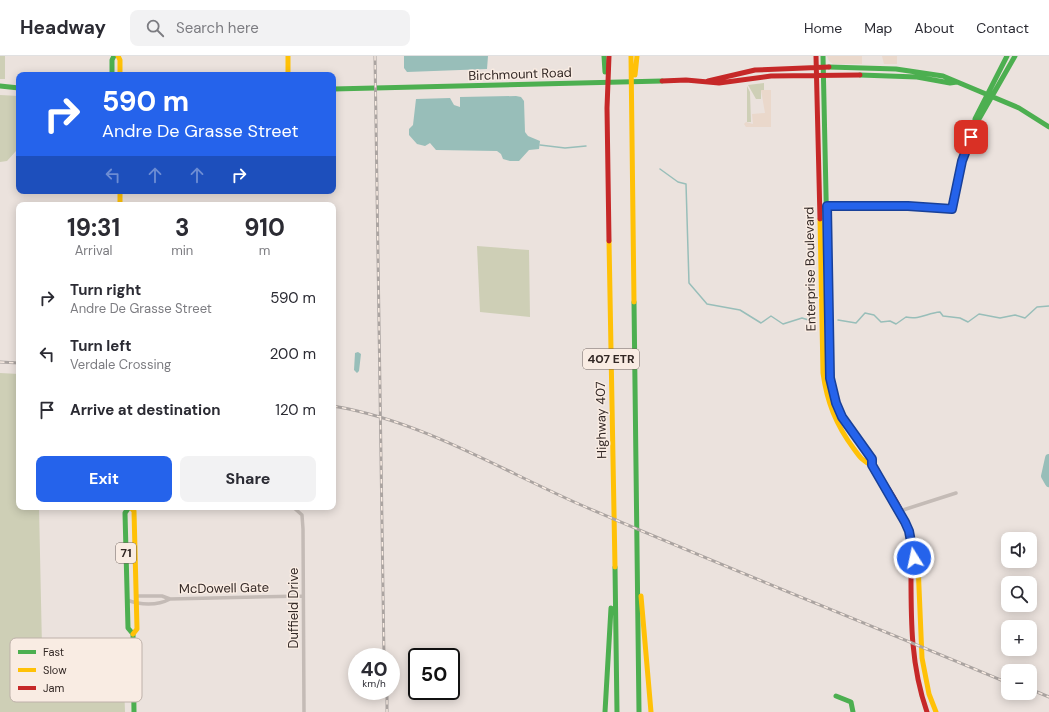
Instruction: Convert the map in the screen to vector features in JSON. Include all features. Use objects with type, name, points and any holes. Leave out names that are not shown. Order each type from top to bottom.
[{"type":"main road","points":[[112,72],[112,60],[114,56]]},
{"type":"main road","points":[[118,56],[120,60],[120,72]]},
{"type":"main road","points":[[288,56],[288,72]]},
{"type":"main road","name":"Highway 407","points":[[607,56],[617,712]]},
{"type":"main road","name":"407 ETR","points":[[631,56],[639,712]]},
{"type":"main road","points":[[632,109],[637,56]]},
{"type":"main road","name":"Enterprise Boulevard","points":[[816,56],[823,373],[825,392],[830,411],[842,434],[866,464],[872,465]]},
{"type":"main road","name":"Enterprise Boulevard","points":[[823,56],[830,378],[836,403],[842,417],[872,459],[872,465],[900,511],[909,531],[914,558],[918,564],[922,665],[927,691],[936,712]]},
{"type":"main road","points":[[974,128],[975,119],[1007,56]]},
{"type":"main road","points":[[827,206],[908,206],[952,209],[962,161],[974,128],[994,96],[1015,56]]},
{"type":"main road","name":"Birchmount Road","points":[[707,81],[719,77],[770,69],[823,68],[917,71],[951,77],[957,82],[994,96],[1019,108],[1049,127]]},
{"type":"main road","name":"Birchmount Road","points":[[336,89],[707,81],[719,83],[771,76],[888,76],[917,77],[950,83],[957,82]]},
{"type":"main road","points":[[0,86],[16,88]]},
{"type":"main road","name":"71","points":[[127,510],[125,513],[128,628],[133,634],[133,638]]},
{"type":"main road","name":"71","points":[[133,510],[134,511],[137,629],[133,634]]},
{"type":"main road","points":[[605,712],[614,545]]},
{"type":"main road","points":[[637,556],[651,712]]},
{"type":"main road","name":"Enterprise Boulevard","points":[[914,558],[911,566],[913,659],[919,691],[927,712]]},
{"type":"main road","points":[[836,696],[851,702],[853,712]]},
{"type":"main road","name":"71","points":[[134,702],[134,712]]},
{"type":"street","points":[[820,206],[827,206]]},
{"type":"street","points":[[900,511],[956,493]]},
{"type":"street","name":"Duffield Drive","points":[[296,510],[302,515],[304,712]]},
{"type":"street","name":"McDowell Gate","points":[[136,596],[162,596],[170,600]]},
{"type":"street","name":"McDowell Gate","points":[[127,600],[136,604],[162,603],[170,600],[303,596]]},
{"type":"green space","points":[[0,56],[5,56],[5,79],[0,79]]},
{"type":"green space","points":[[764,83],[764,90],[761,91],[761,99],[756,99],[748,85]]},
{"type":"green space","points":[[747,86],[750,92],[751,122],[747,122]]},
{"type":"green space","points":[[0,95],[16,96],[16,151],[7,161],[0,162]]},
{"type":"green space","points":[[477,246],[529,250],[530,317],[480,312]]},
{"type":"green space","points":[[0,373],[16,374],[16,510],[39,510],[42,638],[10,638],[10,702],[125,702],[125,712],[0,712]]},
{"type":"shaded area","points":[[827,56],[862,56],[862,64],[833,64],[829,61]]},
{"type":"shaded area","points":[[882,56],[897,56],[897,64],[884,64]]},
{"type":"shaded area","points":[[761,90],[771,90],[771,127],[746,127],[744,124],[746,122],[753,124],[752,114],[765,113]]},
{"type":"water","points":[[404,56],[488,56],[487,69],[407,72],[404,68]]},
{"type":"water","points":[[460,97],[521,97],[524,101],[525,132],[528,136],[540,141],[539,149],[529,150],[519,161],[503,159],[501,154],[497,151],[436,150],[430,143],[425,146],[417,144],[409,135],[409,129],[413,125],[416,99],[450,98],[454,105],[460,107]]},
{"type":"water","points":[[358,352],[361,354],[359,371],[357,373],[354,370],[355,353]]},
{"type":"waterway","points":[[540,145],[565,148],[586,146]]},
{"type":"waterway","points":[[660,169],[678,182],[686,184],[689,283],[707,304],[740,310],[761,323],[771,316],[783,324],[802,318],[812,321]]},
{"type":"waterway","points":[[838,320],[856,323],[865,313],[874,315],[881,322],[890,321],[896,324],[906,317],[915,318],[940,312],[943,316],[960,318],[968,322],[979,314],[1000,318],[1015,315],[1025,318],[1037,307],[1049,306]]},
{"type":"waterway","points":[[1049,458],[1045,476],[1049,483]]},
{"type":"railway","points":[[375,56],[384,648]]},
{"type":"railway","points":[[0,362],[16,363]]},
{"type":"railway","points":[[336,407],[366,413],[429,434],[581,505],[1001,680]]},
{"type":"railway","points":[[1037,692],[1049,697]]},
{"type":"railway","points":[[387,700],[387,712]]},
{"type":"traffic: fast","points":[[112,72],[112,60],[114,56]]},
{"type":"traffic: fast","points":[[604,56],[605,72]]},
{"type":"traffic: fast","points":[[823,56],[830,378],[837,405]]},
{"type":"traffic: fast","points":[[827,206],[908,206],[952,209],[962,161],[974,128],[975,119],[1007,56]]},
{"type":"traffic: fast","points":[[975,126],[1015,56]]},
{"type":"traffic: fast","points":[[829,67],[896,69],[943,76],[1019,108],[1049,127]]},
{"type":"traffic: fast","points":[[860,75],[917,77],[950,83],[957,82]]},
{"type":"traffic: fast","points":[[336,89],[662,81]]},
{"type":"traffic: fast","points":[[0,86],[16,88]]},
{"type":"traffic: fast","points":[[634,302],[639,712]]},
{"type":"traffic: fast","points":[[127,510],[125,513],[128,628],[133,634],[133,638]]},
{"type":"traffic: fast","points":[[615,567],[617,712]]},
{"type":"traffic: fast","points":[[605,712],[611,608]]},
{"type":"traffic: fast","points":[[836,696],[851,702],[853,712]]},
{"type":"traffic: fast","points":[[134,702],[134,712]]},
{"type":"traffic: slow","points":[[118,56],[120,60],[120,72]]},
{"type":"traffic: slow","points":[[288,56],[288,72]]},
{"type":"traffic: slow","points":[[631,56],[634,302]]},
{"type":"traffic: slow","points":[[635,75],[637,56]]},
{"type":"traffic: slow","points":[[120,194],[120,202]]},
{"type":"traffic: slow","points":[[820,219],[823,373],[827,394],[833,413],[842,431],[860,456],[872,465]]},
{"type":"traffic: slow","points":[[609,241],[615,567]]},
{"type":"traffic: slow","points":[[133,510],[137,629],[133,634]]},
{"type":"traffic: slow","points":[[912,547],[918,564],[922,658],[929,694],[936,712]]},
{"type":"traffic: slow","points":[[641,596],[651,712]]},
{"type":"traffic: jam","points":[[609,56],[607,108],[609,241]]},
{"type":"traffic: jam","points":[[816,56],[820,219]]},
{"type":"traffic: jam","points":[[708,81],[755,70],[829,67]]},
{"type":"traffic: jam","points":[[662,81],[686,80],[719,83],[771,76],[860,75]]},
{"type":"traffic: jam","points":[[837,405],[842,417],[872,459],[872,465],[897,504],[907,525],[912,547]]},
{"type":"traffic: jam","points":[[914,558],[911,566],[911,603],[914,658],[921,694],[927,712]]},
{"type":"route","points":[[914,558],[909,531],[901,512],[881,477],[872,465],[872,459],[842,417],[836,403],[830,378],[827,206],[908,206],[952,209],[956,182],[971,137]]}]
